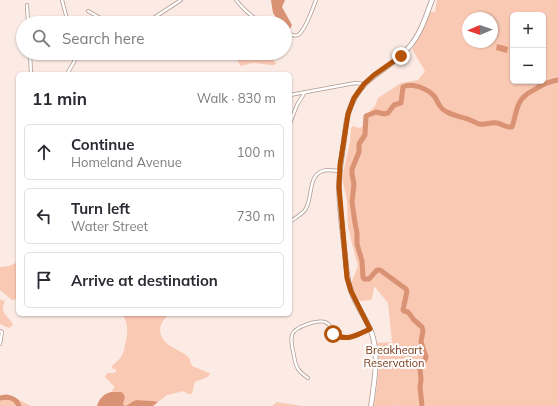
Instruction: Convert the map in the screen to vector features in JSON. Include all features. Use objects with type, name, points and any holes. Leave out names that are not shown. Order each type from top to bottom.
[{"type":"main road","points":[[371,406],[376,364],[375,348],[370,329],[351,291],[347,278],[340,205],[340,171],[348,114],[354,98],[364,84],[401,56],[410,46],[420,30],[432,0]]},
{"type":"street","points":[[62,0],[66,16]]},
{"type":"street","points":[[157,16],[181,0]]},
{"type":"street","points":[[236,0],[251,16]]},
{"type":"street","points":[[292,35],[294,36],[298,34],[302,30],[316,0]]},
{"type":"street","points":[[27,5],[28,16]]},
{"type":"street","points":[[88,11],[97,16]]},
{"type":"street","points":[[30,60],[31,72]]},
{"type":"street","points":[[68,72],[74,60]]},
{"type":"street","points":[[292,94],[355,83],[364,84]]},
{"type":"street","points":[[292,118],[297,105],[305,92]]},
{"type":"street","points":[[292,221],[305,210],[309,201],[314,177],[320,172],[328,170],[340,171]]},
{"type":"street","points":[[308,378],[299,371],[295,362],[292,334],[297,328],[312,323],[325,322],[328,324],[333,334],[338,337],[345,338],[370,329]]},
{"type":"street","points":[[0,331],[2,332],[0,344]]},
{"type":"green space","name":"Breakheart Reservation","points":[[437,0],[558,0],[558,406],[398,406],[397,404],[397,406],[374,406],[379,367],[377,343],[392,342],[388,303],[375,287],[371,300],[358,300],[351,285],[358,266],[348,228],[347,200],[342,178],[350,142],[351,128],[353,126],[359,128],[362,127],[365,114],[375,106],[378,98],[401,83],[418,80],[425,71],[412,49],[420,36],[430,12],[435,12]]},
{"type":"green space","points":[[237,60],[274,60],[276,63],[273,65],[252,63],[241,66]]},
{"type":"green space","points":[[16,263],[16,299],[12,300],[0,290],[0,267],[9,266]]},
{"type":"green space","points":[[0,298],[1,300],[5,301],[3,310],[13,325],[9,328],[0,324]]},
{"type":"green space","points":[[123,316],[168,316],[162,322],[160,331],[163,339],[172,347],[187,356],[192,366],[209,373],[209,376],[195,382],[191,394],[184,391],[167,395],[158,402],[136,400],[124,405],[124,394],[121,392],[111,392],[114,386],[105,377],[107,373],[114,373],[116,371],[116,369],[112,368],[112,366],[120,358],[124,351],[127,329]]},
{"type":"green space","points":[[6,394],[31,406],[0,406],[0,396]]},
{"type":"green space","points":[[277,402],[302,406],[272,406]]},
{"type":"shaded area","points":[[271,0],[285,0],[282,7],[287,16],[275,16],[273,13]]},
{"type":"shaded area","points":[[498,44],[508,47],[507,53],[496,50],[498,48]]},
{"type":"shaded area","points":[[111,392],[123,393],[125,397],[123,404],[125,406],[97,406],[102,397]]},
{"type":"shaded area","points":[[136,400],[158,402],[153,406],[125,406]]},
{"type":"waterway","points":[[422,406],[420,368],[426,357],[421,342],[423,331],[422,327],[408,312],[403,310],[407,291],[380,270],[377,270],[369,279],[364,279],[363,277],[362,261],[357,244],[357,233],[352,202],[354,184],[352,169],[359,152],[359,144],[365,135],[366,116],[376,112],[384,114],[388,113],[394,105],[401,103],[403,87],[411,85],[420,87],[431,93],[436,98],[442,109],[450,113],[479,124],[497,123],[512,127],[520,101],[528,93],[542,85],[558,80]]},
{"type":"waterway","points":[[0,398],[11,398],[16,401],[19,406]]},
{"type":"route","points":[[333,334],[338,337],[345,338],[370,329],[351,291],[347,278],[339,187],[340,165],[348,114],[354,98],[364,84],[401,56]]}]
